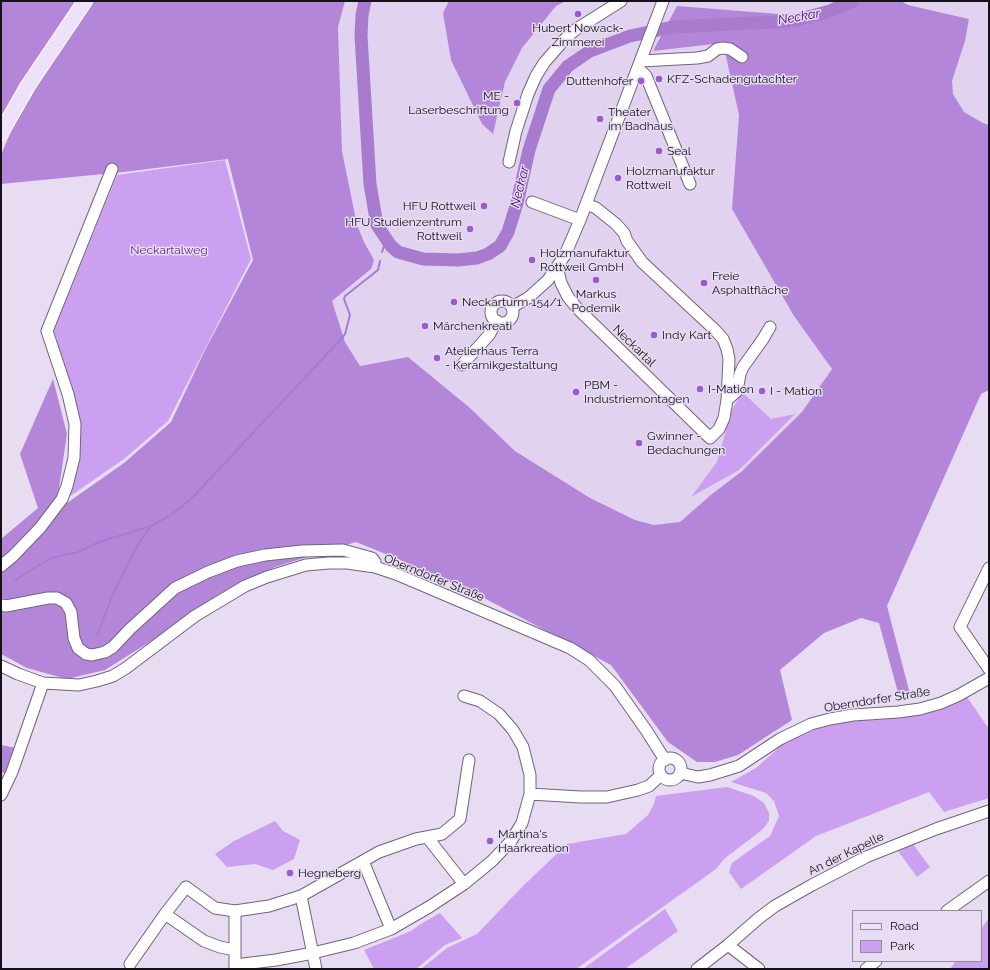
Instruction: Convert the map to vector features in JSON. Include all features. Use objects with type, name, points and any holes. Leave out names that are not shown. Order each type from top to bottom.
[{"type":"main road","points":[[1,133],[27,87],[85,1]]},
{"type":"street","points":[[509,162],[516,131],[528,94],[544,63],[575,30],[621,1]]},
{"type":"street","points":[[512,307],[536,292],[548,280],[571,242],[662,4]]},
{"type":"street","points":[[641,61],[697,58],[708,56],[717,49],[723,48],[738,53],[742,57]]},
{"type":"street","points":[[641,61],[690,184]]},
{"type":"street","points":[[1,566],[13,556],[40,528],[62,499],[67,486],[74,458],[75,424],[68,394],[47,331],[112,169]]},
{"type":"street","points":[[532,202],[580,220]]},
{"type":"street","name":"Neckartal","points":[[557,267],[561,283],[568,298],[710,438],[719,429],[724,418],[727,400],[729,359],[723,339],[716,330],[642,262],[627,241],[624,233],[616,224],[596,208],[586,204]]},
{"type":"street","points":[[505,301],[512,307],[513,314],[510,319],[504,322],[497,321],[492,316],[493,306],[496,303],[505,301]]},
{"type":"street","points":[[462,365],[489,335],[497,321]]},
{"type":"street","name":"Neckartal","points":[[727,400],[737,391],[740,374],[743,367],[770,327]]},
{"type":"street","points":[[1,605],[6,606],[48,598],[57,598],[66,603],[71,612],[74,638],[78,648],[86,654],[92,655],[105,652],[113,647],[130,629],[175,588],[208,572],[237,561],[265,555],[302,551],[343,550],[372,558],[375,562],[375,567]]},
{"type":"street","name":"Oberndorfer Straße","points":[[1,666],[18,674],[43,682],[79,685],[97,681],[113,676],[140,658],[195,616],[245,586],[274,574],[306,565],[329,562],[375,567],[396,574],[570,648],[589,660],[621,694],[665,760],[672,759],[678,763],[680,773],[676,778],[670,780],[663,778],[661,775]]},
{"type":"street","points":[[988,572],[960,627],[989,669]]},
{"type":"street","name":"Oberndorfer Straße","points":[[680,773],[694,776],[710,775],[739,766],[780,739],[811,724],[853,714],[898,712],[920,709],[942,703],[989,678]]},
{"type":"street","points":[[1,796],[12,772],[43,682]]},
{"type":"street","points":[[235,911],[235,967],[313,953],[354,943],[391,929],[429,908],[464,884],[492,861],[511,841],[522,823],[530,794],[530,775],[523,746],[513,730],[499,714],[480,701],[464,696]]},
{"type":"street","points":[[129,967],[186,886],[215,908],[235,911],[269,906],[301,896],[363,861],[400,844],[442,834],[460,819],[469,760]]},
{"type":"street","points":[[530,794],[607,797],[638,790],[649,786],[661,775],[659,772],[660,765],[665,760]]},
{"type":"street","name":"An der Kapelle","points":[[697,969],[775,906],[812,885],[866,857],[936,829],[989,811]]},
{"type":"street","points":[[427,837],[464,884]]},
{"type":"street","points":[[363,861],[391,929]]},
{"type":"street","points":[[948,910],[989,881]]},
{"type":"street","points":[[301,896],[316,969]]},
{"type":"street","points":[[165,914],[204,941],[220,947],[235,950]]},
{"type":"street","points":[[728,945],[759,969]]},
{"type":"street","points":[[866,969],[875,962]]},
{"type":"shaded area","points":[[1,1],[79,1],[21,84],[1,118]]},
{"type":"shaded area","points":[[94,1],[345,1],[338,27],[342,151],[357,225],[374,260],[371,269],[332,301],[345,342],[360,366],[408,357],[470,408],[515,451],[590,498],[635,520],[654,525],[680,522],[712,494],[741,472],[802,412],[832,369],[794,316],[732,209],[739,115],[723,43],[653,51],[677,6],[792,15],[829,5],[835,1],[901,1],[908,5],[969,19],[965,41],[952,81],[953,94],[964,112],[989,125],[989,390],[981,394],[887,606],[911,698],[900,700],[879,623],[861,618],[824,633],[780,670],[792,720],[738,755],[715,762],[697,762],[668,742],[611,665],[482,597],[398,559],[356,542],[275,567],[219,594],[167,631],[105,670],[67,679],[27,668],[1,654],[1,539],[38,508],[20,454],[53,379],[67,434],[58,495],[67,503],[124,463],[171,422],[205,350],[253,260],[228,159],[124,172],[1,184],[1,155],[12,129],[46,71]]},
{"type":"shaded area","points":[[345,1],[449,1],[443,13],[493,133],[505,82],[522,48],[556,6],[566,1],[835,1],[829,5],[792,15],[677,6],[653,51],[723,43],[739,115],[732,209],[794,316],[832,369],[802,412],[741,472],[712,494],[681,522],[654,525],[635,520],[590,498],[515,451],[470,408],[408,357],[360,366],[345,342],[332,301],[371,269],[357,225],[342,151],[338,27]]},
{"type":"shaded area","points":[[449,1],[566,1],[556,6],[522,48],[505,82],[493,134],[482,124],[451,60],[443,13]]},
{"type":"shaded area","points":[[901,1],[989,1],[989,125],[964,112],[953,94],[952,81],[965,41],[969,19],[908,5]]},
{"type":"shaded area","points":[[1,745],[16,748],[8,774],[1,772]]},
{"type":"green space","name":"Neckartalweg","points":[[225,160],[251,259],[168,421],[124,459],[66,499],[78,455],[81,424],[54,331],[117,175]]},
{"type":"green space","points":[[742,392],[771,419],[795,414],[739,470],[691,497],[717,462],[732,410]]},
{"type":"green space","points":[[967,697],[989,729],[989,798],[944,812],[929,792],[816,836],[741,889],[729,872],[732,863],[770,836],[779,816],[774,801],[766,793],[731,782],[756,768],[784,743],[825,725],[856,720],[898,718],[956,703]]},
{"type":"green space","points":[[727,787],[754,796],[764,803],[769,813],[769,821],[762,830],[724,859],[716,869],[576,969],[421,969],[447,948],[477,934],[523,886],[567,844],[626,834],[648,815],[654,804],[656,796]]},
{"type":"green space","points":[[275,821],[283,831],[300,840],[294,859],[273,870],[255,864],[227,867],[215,854],[234,841]]},
{"type":"green space","points":[[913,844],[930,867],[917,877],[898,851]]},
{"type":"green space","points":[[665,909],[678,931],[625,969],[583,969]]},
{"type":"green space","points":[[440,913],[462,938],[445,945],[416,969],[374,969],[364,950],[411,931]]},
{"type":"green space","points":[[989,918],[989,969],[950,969],[955,962],[982,962],[982,928]]},
{"type":"waterway","name":"Neckar","points":[[365,1],[362,15],[361,36],[370,184],[377,225],[391,246],[398,252],[423,259],[458,260],[477,258],[488,254],[500,246],[508,232],[517,203],[529,150],[549,89],[568,66],[590,51],[630,36],[673,27],[793,21],[830,11],[853,1]]},
{"type":"waterway","points":[[382,252],[386,240]]},
{"type":"waterway","points":[[15,580],[51,558],[78,552],[99,542],[151,526],[171,515],[192,498],[342,338],[345,334],[350,315],[344,299],[345,296],[378,270],[380,261]]},
{"type":"waterway","points":[[97,636],[112,596],[139,543],[150,527]]},
{"type":"place","name":"Hubert Nowack- Zimmerei","points":[[578,14]]},
{"type":"place","name":"KFZ-Schadengutachter","points":[[659,79]]},
{"type":"place","name":"Duttenhofer","points":[[641,81]]},
{"type":"place","name":"ME - Laserbeschriftung","points":[[517,103]]},
{"type":"place","name":"Theater im Badhaus","points":[[600,119]]},
{"type":"place","name":"Seal","points":[[659,151]]},
{"type":"place","name":"Holzmanufaktur Rottweil","points":[[618,178]]},
{"type":"place","name":"HFU Rottweil","points":[[484,206]]},
{"type":"place","name":"HFU Studienzentrum Rottweil","points":[[470,229]]},
{"type":"place","name":"Holzmanufaktur Rottweil GmbH","points":[[532,260]]},
{"type":"place","name":"Markus Podemik","points":[[596,280]]},
{"type":"place","name":"Freie Asphaltfläche","points":[[704,283]]},
{"type":"place","name":"Neckarturm 154/1","points":[[454,302]]},
{"type":"place","name":"Märchenkreati","points":[[425,326]]},
{"type":"place","name":"Indy Kart","points":[[654,335]]},
{"type":"place","name":"Atelierhaus Terra - Keramikgestaltung","points":[[437,358]]},
{"type":"place","name":"I-Mation","points":[[700,389]]},
{"type":"place","name":"I - Mation","points":[[762,391]]},
{"type":"place","name":"PBM - Industriemontagen","points":[[576,392]]},
{"type":"place","name":"Gwinner - Bedachungen","points":[[639,443]]},
{"type":"place","name":"Martina's Haarkreation","points":[[490,841]]},
{"type":"place","name":"Hegneberg","points":[[290,873]]}]
